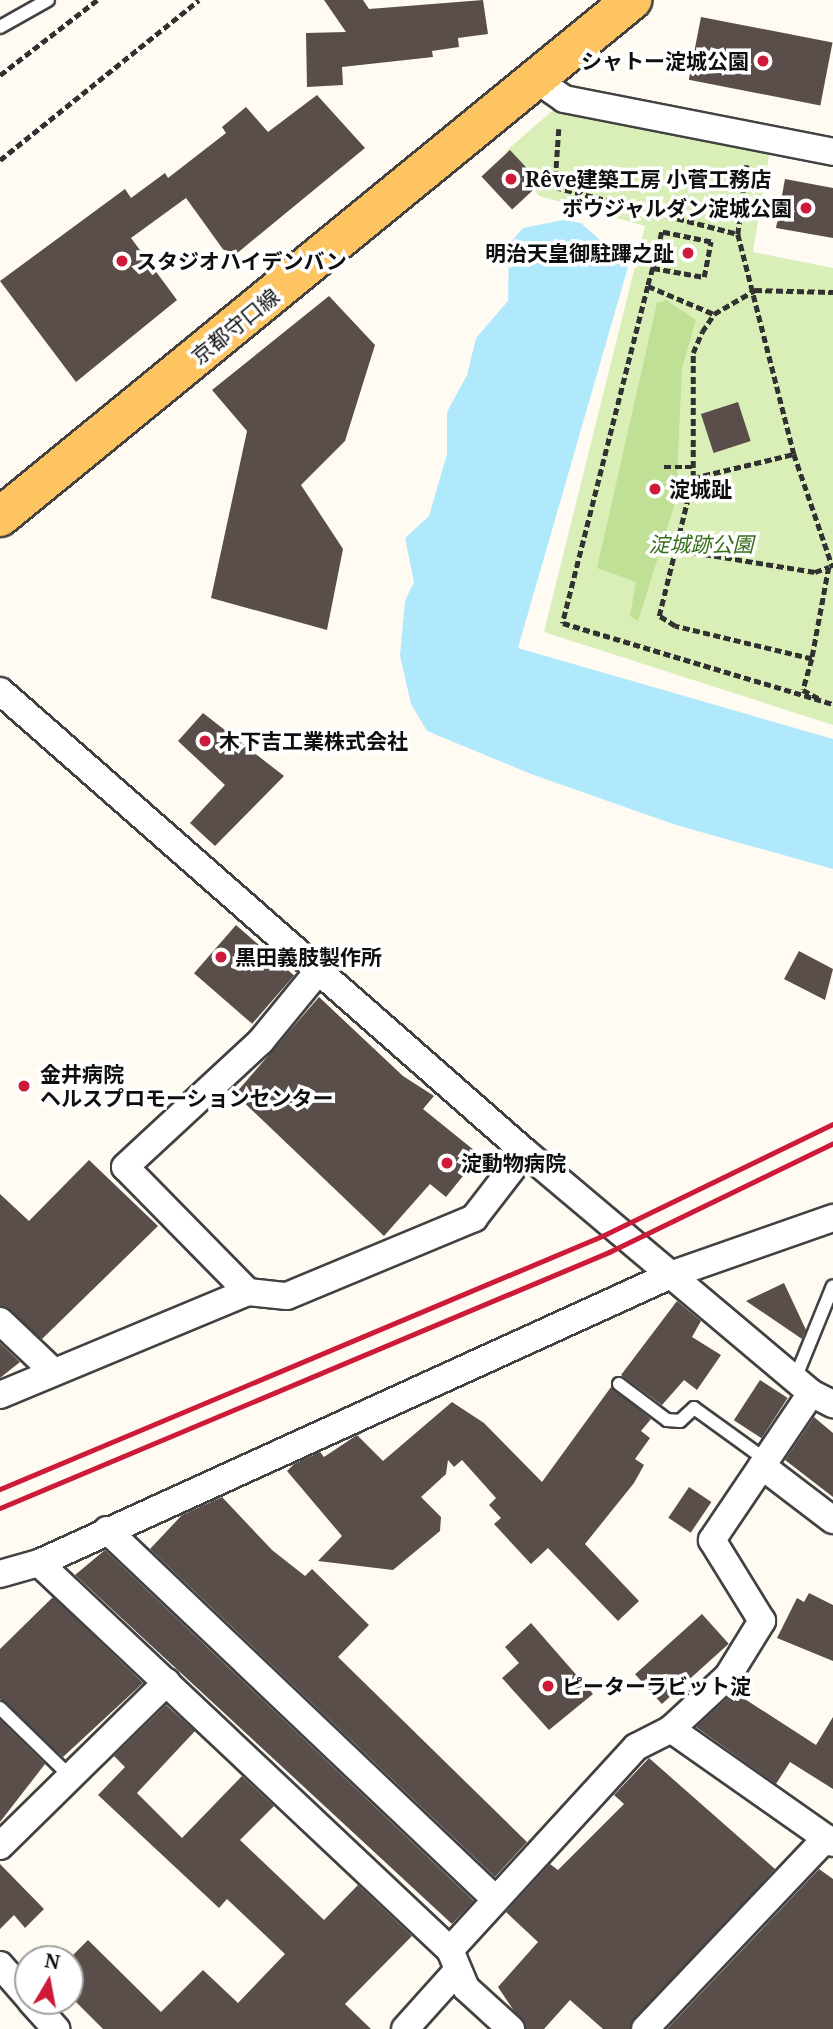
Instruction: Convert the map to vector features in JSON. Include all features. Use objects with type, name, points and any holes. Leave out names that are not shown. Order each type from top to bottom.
[{"type":"main road","name":"京都守口線","points":[[0,517],[551,90],[632,0]]},
{"type":"street","points":[[551,90],[754,137],[833,152]]},
{"type":"street","points":[[0,691],[320,969],[524,1152],[813,1392],[712,1540],[762,1621],[728,1676],[671,1729],[636,1747],[495,1899],[405,2029]]},
{"type":"street","points":[[248,1292],[125,1167],[261,1041],[320,969]]},
{"type":"street","points":[[0,1395],[248,1292],[287,1296],[474,1218],[524,1152]]},
{"type":"street","points":[[0,1574],[39,1563],[673,1274],[833,1218]]},
{"type":"street","points":[[0,1321],[54,1372]]},
{"type":"street","points":[[764,1463],[833,1520]]},
{"type":"street","points":[[107,1530],[495,1899]]},
{"type":"street","points":[[39,1563],[167,1682],[453,1961],[466,1988],[511,2029]]},
{"type":"street","points":[[0,1846],[167,1682]]},
{"type":"street","points":[[645,2029],[830,1840],[671,1729]]},
{"type":"street","points":[[0,1965],[14,1981]]},
{"type":"street","points":[[44,2015],[56,2029]]},
{"type":"lane","points":[[0,27],[48,0]]},
{"type":"lane","points":[[813,1392],[832,1292]]},
{"type":"lane","points":[[619,1384],[667,1420],[680,1421],[694,1408],[764,1463]]},
{"type":"lane","points":[[0,1708],[71,1776]]},
{"type":"path","points":[[0,75],[97,0]]},
{"type":"path","points":[[0,160],[199,0]]},
{"type":"path","points":[[551,90],[555,187],[738,234]]},
{"type":"path","points":[[754,137],[738,234],[755,290],[794,454],[832,566],[803,690],[821,700]]},
{"type":"path","points":[[653,268],[704,277],[711,242],[662,232],[563,623],[833,704]]},
{"type":"path","points":[[648,286],[714,314]]},
{"type":"path","points":[[812,659],[676,626],[659,616],[672,549],[693,478],[693,353],[714,314],[755,290],[833,292]]},
{"type":"path","points":[[693,478],[794,454]]},
{"type":"path","points":[[664,467],[692,467]]},
{"type":"path","points":[[672,549],[815,572],[832,566]]},
{"type":"green space","name":"淀城跡公園","points":[[558,106],[770,150],[753,252],[833,268],[833,725],[544,632],[645,226],[539,196],[506,151]]},
{"type":"green space","points":[[666,300],[696,320],[682,368],[676,500],[638,621],[630,616],[636,582],[597,568],[657,303]]},
{"type":"water","points":[[563,220],[581,223],[601,241],[632,253],[518,648],[833,739],[833,869],[676,825],[531,774],[427,731],[411,704],[400,656],[405,601],[414,582],[405,538],[429,516],[447,454],[447,412],[467,375],[476,338],[508,301],[509,244],[523,228]]},
{"type":"building","points":[[324,0],[363,0],[369,9],[483,0],[488,34],[458,38],[459,47],[432,51],[433,57],[342,67],[343,85],[307,87],[306,33],[346,32]]},
{"type":"building","name":"シャトー淀城公園","points":[[701,17],[833,43],[820,105],[689,80]]},
{"type":"building","points":[[317,95],[365,148],[230,259],[186,198],[131,238],[177,300],[76,382],[0,281],[125,189],[131,198],[165,173],[168,178],[226,133],[222,127],[246,107],[268,132]]},
{"type":"building","name":"Rêve建築工房 小菅工務店","points":[[510,150],[541,183],[512,210],[481,177]]},
{"type":"building","name":"ボウジャルダン淀城公園","points":[[785,179],[833,188],[833,238],[776,228]]},
{"type":"building","points":[[329,296],[375,345],[345,441],[301,485],[343,549],[327,630],[211,598],[247,431],[212,390]]},
{"type":"building","points":[[738,402],[751,441],[714,453],[701,414]]},
{"type":"building","points":[[203,713],[284,776],[215,846],[190,823],[225,785],[178,741]]},
{"type":"building","points":[[236,925],[294,976],[252,1024],[194,973]]},
{"type":"building","points":[[799,951],[833,969],[825,1000],[784,979]]},
{"type":"building","points":[[319,997],[403,1076],[434,1096],[423,1109],[480,1155],[446,1197],[430,1184],[384,1236],[235,1094]]},
{"type":"building","points":[[89,1160],[158,1226],[42,1339],[0,1306],[0,1194],[29,1221]]},
{"type":"building","points":[[784,1283],[806,1330],[802,1339],[746,1301]]},
{"type":"building","points":[[677,1301],[701,1321],[692,1337],[721,1355],[697,1390],[684,1380],[662,1405],[621,1375]]},
{"type":"building","points":[[0,1343],[20,1362],[0,1378]]},
{"type":"building","points":[[760,1380],[788,1398],[762,1438],[734,1420]]},
{"type":"building","points":[[611,1387],[651,1419],[641,1431],[650,1438],[635,1459],[644,1465],[634,1483],[585,1544],[639,1601],[618,1621],[548,1548],[531,1564],[494,1524],[501,1518],[489,1505],[496,1498],[462,1460],[454,1467],[448,1460],[446,1474],[421,1497],[441,1517],[440,1531],[393,1570],[318,1561],[342,1536],[287,1471],[294,1464],[320,1452],[324,1457],[357,1435],[383,1461],[452,1402],[484,1423],[542,1482]]},
{"type":"building","points":[[814,1417],[833,1433],[833,1497],[785,1460]]},
{"type":"building","points":[[689,1487],[711,1502],[691,1533],[668,1518]]},
{"type":"building","points":[[222,1497],[272,1550],[305,1576],[312,1569],[369,1625],[338,1657],[527,1842],[495,1877],[150,1549],[182,1515]]},
{"type":"building","points":[[105,1550],[474,1901],[452,1924],[75,1575]]},
{"type":"building","points":[[809,1593],[833,1605],[833,1661],[777,1638],[797,1598],[804,1602]]},
{"type":"building","points":[[53,1597],[143,1683],[63,1757],[0,1699],[0,1649]]},
{"type":"building","points":[[702,1614],[729,1644],[662,1704],[635,1674]]},
{"type":"building","name":"ピーターラビット淀","points":[[531,1623],[593,1694],[549,1730],[502,1678],[519,1663],[505,1647]]},
{"type":"building","points":[[734,1692],[816,1745],[833,1717],[833,1789],[790,1762],[776,1784],[696,1727]]},
{"type":"building","points":[[166,1705],[195,1731],[137,1793],[182,1838],[242,1776],[274,1806],[240,1840],[324,1920],[358,1885],[412,1936],[345,2004],[371,2029],[103,2029],[84,2010],[83,1945],[88,1940],[161,2012],[203,1970],[238,2003],[285,1954],[227,1899],[219,1908],[98,1795],[125,1767],[114,1756]]},
{"type":"building","points":[[0,1720],[45,1764],[0,1822]]},
{"type":"building","points":[[649,1758],[775,1869],[630,2029],[603,2029],[570,2000],[544,2029],[526,2029],[498,1987],[538,1942],[506,1912],[550,1864],[558,1870],[624,1804],[614,1795]]},
{"type":"building","points":[[0,1864],[44,1909],[25,1928],[14,1915],[0,1929]]},
{"type":"building","points":[[819,1869],[833,1879],[833,2029],[667,2029]]},
{"type":"railway","points":[[0,1489],[602,1236],[833,1124]]},
{"type":"railway","points":[[0,1508],[609,1252],[833,1143]]},
{"type":"place","name":"シャトー淀城公園","points":[[763,61]]},
{"type":"place","name":"Rêve建築工房 小菅工務店","points":[[511,179]]},
{"type":"place","name":"ボウジャルダン淀城公園","points":[[806,208]]},
{"type":"place","name":"明治天皇御駐蹕之趾","points":[[688,253]]},
{"type":"place","name":"スタジオハイデンバン","points":[[122,261]]},
{"type":"place","name":"淀城趾","points":[[655,489]]},
{"type":"place","name":"木下吉工業株式会社","points":[[205,741]]},
{"type":"place","name":"黒田義肢製作所","points":[[221,957]]},
{"type":"place","name":"金井病院 ヘルスプロモーションセンター","points":[[24,1086]]},
{"type":"place","name":"淀動物病院","points":[[447,1163]]},
{"type":"place","name":"ピーターラビット淀","points":[[548,1686]]}]
